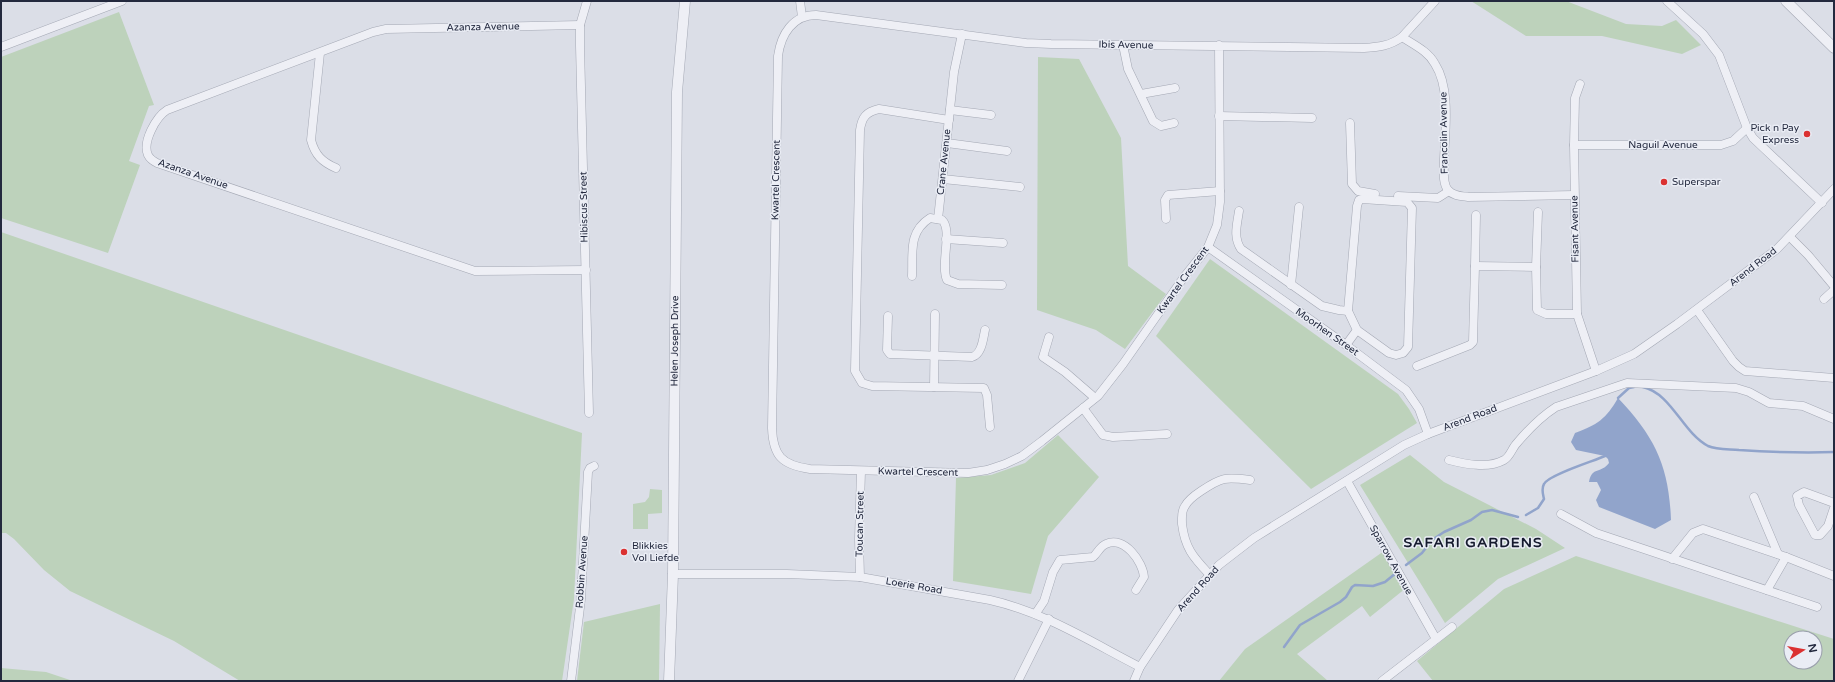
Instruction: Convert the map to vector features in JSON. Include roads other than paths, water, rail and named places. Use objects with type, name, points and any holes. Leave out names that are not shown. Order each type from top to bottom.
[{"type":"street","points":[[1,47],[122,1]]},
{"type":"street","name":"Hibiscus Street","points":[[587,1],[580,25],[589,413]]},
{"type":"street","name":"Helen Joseph Drive","points":[[669,681],[673,574],[677,92],[685,1]]},
{"type":"street","points":[[800,1],[802,17]]},
{"type":"street","name":"Ibis Avenue","points":[[802,17],[816,15],[1026,43],[1364,48],[1385,46],[1402,37],[1435,1]]},
{"type":"street","points":[[1667,1],[1702,34],[1719,55],[1747,128],[1753,138],[1822,203]]},
{"type":"street","points":[[1786,1],[1834,48]]},
{"type":"street","name":"Kwartel Crescent","points":[[802,17],[788,28],[783,36],[778,56],[772,438],[778,455],[784,461],[792,466],[810,469],[968,473],[987,470],[1006,464],[1022,456],[1096,398],[1115,375],[1184,277],[1208,247],[1217,225],[1220,191],[1219,46]]},
{"type":"street","name":"Azanza Avenue","points":[[580,25],[386,29],[355,38],[320,53],[167,110],[159,116],[150,133],[146,150],[150,159],[157,163],[475,271],[586,270]]},
{"type":"street","name":"Crane Avenue","points":[[938,218],[954,72],[962,34]]},
{"type":"street","name":"Francolin Avenue","points":[[1402,37],[1429,56],[1440,74],[1445,96],[1444,173],[1446,188],[1449,191]]},
{"type":"street","points":[[1123,45],[1126,63],[1153,121],[1161,126],[1174,123]]},
{"type":"street","points":[[320,53],[311,140],[316,154],[321,159],[336,168]]},
{"type":"street","name":"Fisant Avenue","points":[[1580,84],[1575,98],[1574,145],[1578,314],[1596,371]]},
{"type":"street","points":[[1141,94],[1175,88]]},
{"type":"street","points":[[949,120],[879,109],[865,114],[860,130],[855,370],[862,383],[872,386],[984,388],[987,394],[990,427]]},
{"type":"street","points":[[950,110],[992,115]]},
{"type":"street","points":[[1220,116],[1312,118]]},
{"type":"street","points":[[1350,123],[1351,179],[1354,187],[1358,191],[1366,193],[1431,198],[1438,198],[1449,191],[1456,195],[1468,197],[1574,195]]},
{"type":"street","name":"Naguil Avenue","points":[[1574,145],[1721,144],[1733,141],[1747,128]]},
{"type":"street","points":[[947,143],[1007,151]]},
{"type":"street","points":[[943,179],[1020,187]]},
{"type":"street","name":"Arend Road","points":[[1134,681],[1140,668],[1178,610],[1209,574],[1254,538],[1404,445],[1428,434],[1596,371],[1634,354],[1697,310],[1764,260],[1790,237],[1834,189]]},
{"type":"street","points":[[1166,219],[1165,200],[1168,195],[1220,191]]},
{"type":"street","points":[[1366,198],[1407,202],[1410,204],[1412,214],[1408,347],[1403,352],[1396,355],[1389,353],[1357,330],[1348,310],[1359,200],[1366,198]]},
{"type":"street","points":[[1291,285],[1299,207]]},
{"type":"street","points":[[1239,211],[1236,235],[1237,243],[1241,249],[1322,306],[1339,310],[1348,310]]},
{"type":"street","points":[[1538,212],[1536,267],[1537,310],[1546,314],[1578,314]]},
{"type":"street","points":[[1417,366],[1470,345],[1473,342],[1476,215]]},
{"type":"street","points":[[912,276],[914,237],[916,230],[930,218],[938,218],[946,224],[944,272],[947,280],[958,284],[1002,285]]},
{"type":"street","points":[[1790,237],[1808,255],[1834,286]]},
{"type":"street","points":[[946,239],[1003,243]]},
{"type":"street","name":"Moorhen Street","points":[[1208,247],[1346,345],[1406,390],[1419,409],[1428,434]]},
{"type":"street","points":[[1475,266],[1536,267]]},
{"type":"street","points":[[1824,299],[1834,290]]},
{"type":"street","points":[[1697,310],[1733,361],[1739,368],[1745,371],[1834,378]]},
{"type":"street","points":[[934,387],[935,314]]},
{"type":"street","points":[[888,316],[888,352],[934,356],[972,357],[976,356],[981,348],[986,330]]},
{"type":"street","points":[[1346,345],[1357,330]]},
{"type":"street","points":[[1049,337],[1043,357],[1065,372],[1096,398]]},
{"type":"street","points":[[1449,460],[1470,465],[1505,460],[1517,443],[1549,411],[1556,407],[1627,383],[1736,388],[1749,392],[1769,403],[1803,406],[1834,419]]},
{"type":"street","points":[[1083,408],[1104,435],[1113,437],[1167,434]]},
{"type":"street","name":"Robbin Avenue","points":[[571,681],[581,599],[588,472],[590,468],[594,466]]},
{"type":"street","name":"Toucan Street","points":[[860,577],[859,539],[861,471]]},
{"type":"street","points":[[1209,574],[1187,548],[1183,533],[1182,515],[1184,506],[1192,497],[1222,478],[1250,480]]},
{"type":"street","name":"Sparrow Avenue","points":[[1347,481],[1436,639]]},
{"type":"street","points":[[1834,503],[1804,492],[1797,496],[1799,505],[1815,535],[1820,535],[1825,531],[1834,508]]},
{"type":"street","points":[[1754,497],[1782,555],[1767,590]]},
{"type":"street","points":[[1561,514],[1596,533],[1817,607]]},
{"type":"street","points":[[1672,559],[1693,532],[1702,530],[1782,555],[1834,576]]},
{"type":"street","points":[[1036,613],[1044,601],[1053,572],[1060,560],[1093,558],[1101,547],[1109,543],[1118,542],[1124,545],[1142,565],[1144,577],[1136,590]]},
{"type":"street","name":"Loerie Road","points":[[673,574],[787,574],[860,577],[990,600],[1036,613],[1140,668]]},
{"type":"street","points":[[1018,681],[1049,619]]},
{"type":"street","points":[[1382,681],[1452,627]]},
{"type":"water","points":[[1618,398],[1642,426],[1651,440],[1658,453],[1663,468],[1670,501],[1671,520],[1655,529],[1599,507],[1596,500],[1601,490],[1597,482],[1589,482],[1592,474],[1609,463],[1608,459],[1605,456],[1576,450],[1571,442],[1575,433],[1595,424],[1605,416]]},
{"type":"waterway","points":[[1618,398],[1629,388],[1634,387]]},
{"type":"waterway","points":[[1643,387],[1662,397],[1691,432],[1708,446],[1723,449],[1774,452],[1834,452]]},
{"type":"waterway","points":[[1526,515],[1538,508],[1544,499],[1542,492],[1544,484],[1547,480],[1605,456]]},
{"type":"waterway","points":[[1406,565],[1422,553],[1432,540],[1444,532],[1471,520],[1482,512],[1492,510],[1518,517]]},
{"type":"waterway","points":[[1284,647],[1300,625],[1340,602],[1355,585],[1373,586],[1385,582],[1396,573]]},
{"type":"place","name":"Pick n Pay Express","points":[[1807,134]]},
{"type":"place","name":"Superspar","points":[[1664,182]]},
{"type":"place","name":"Blikkies Vol Liefde","points":[[624,552]]},
{"type":"district","name":"SAFARI GARDENS","points":[[1473,542]]}]
